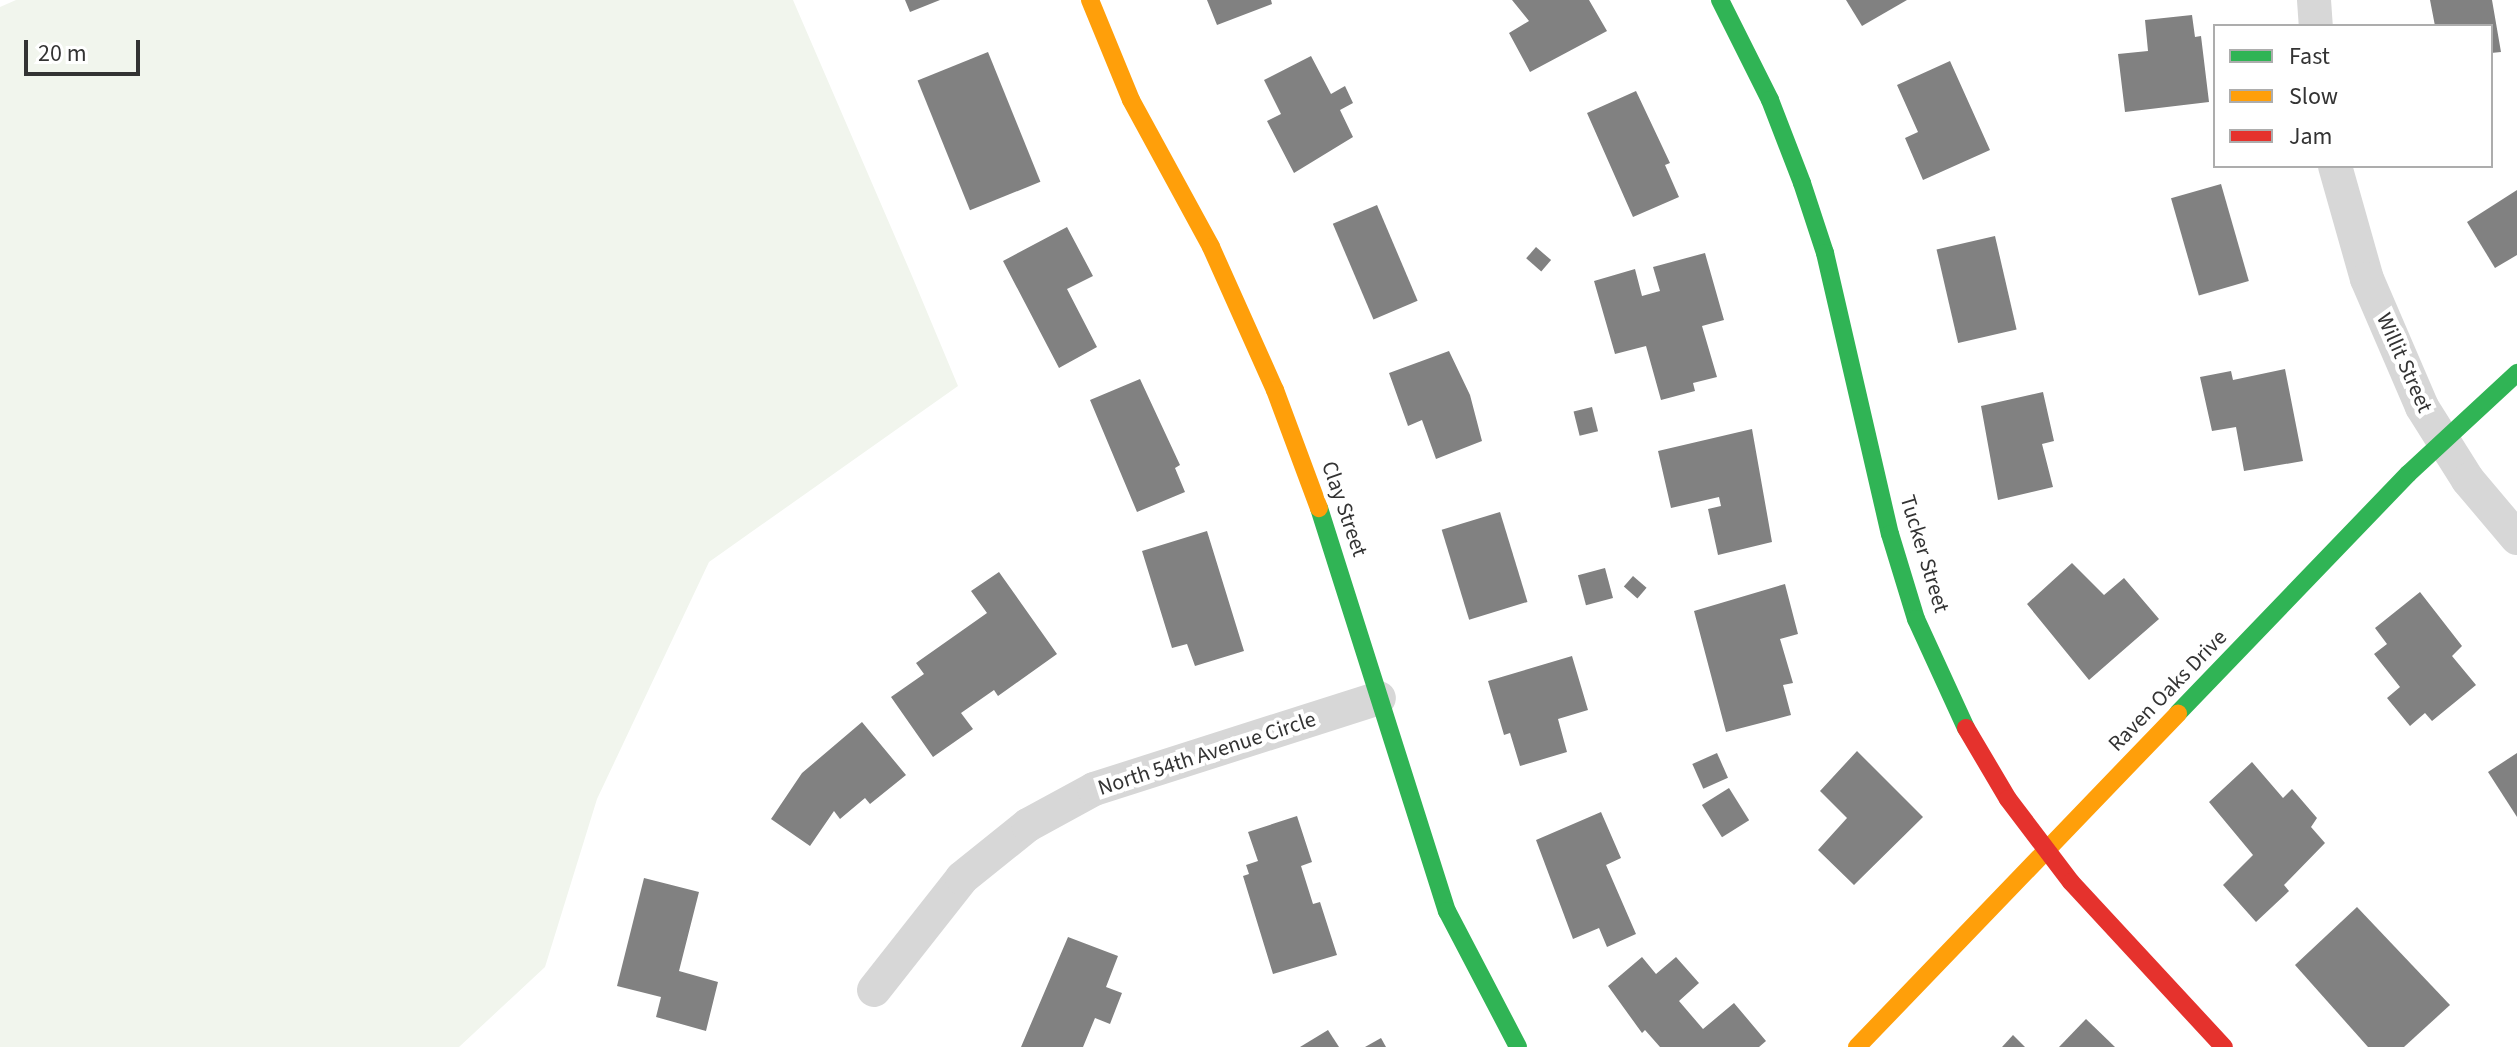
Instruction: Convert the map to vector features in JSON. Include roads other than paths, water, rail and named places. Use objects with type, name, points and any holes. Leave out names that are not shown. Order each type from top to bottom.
[{"type":"street","name":"Clay Street","points":[[1090,0],[1131,100],[1211,247],[1275,390],[1328,531],[1447,911],[1518,1047]]},
{"type":"street","name":"Tucker Street","points":[[1720,0],[1770,100],[1825,253],[1890,534],[1916,619],[1963,724],[2047,852],[2224,1047]]},
{"type":"street","points":[[2314,0],[2316,24]]},
{"type":"street","name":"Willit Street","points":[[2336,168],[2367,279],[2443,445],[2517,538]]},
{"type":"street","name":"Raven Oaks Drive","points":[[1857,1047],[2408,474],[2443,445],[2517,373]]},
{"type":"street","name":"North 54th Avenue Circle","points":[[874,990],[962,878],[1028,825],[1094,789],[1379,698]]}]
